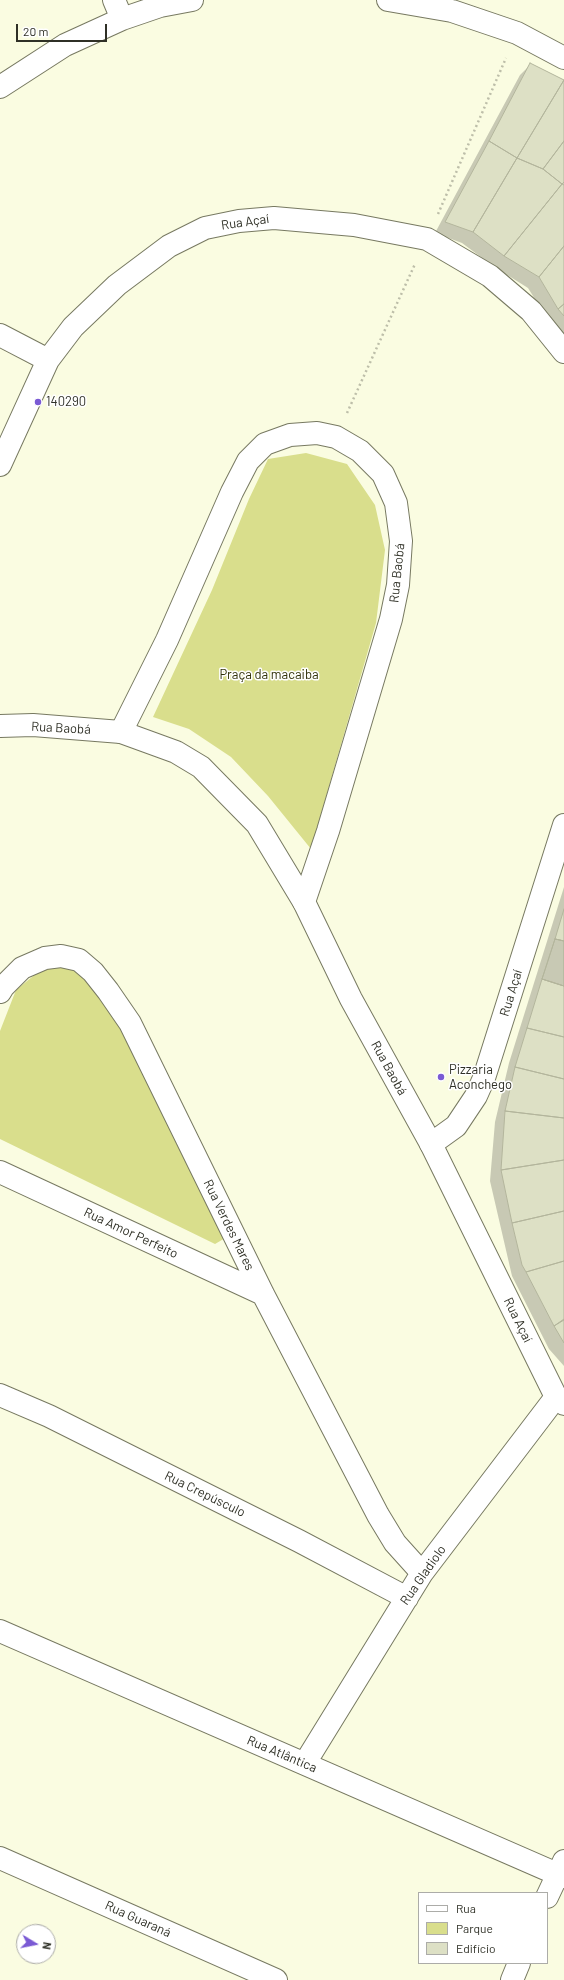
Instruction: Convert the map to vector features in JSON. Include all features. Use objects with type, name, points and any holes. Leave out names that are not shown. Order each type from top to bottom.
[{"type":"street","points":[[0,87],[118,9],[160,6],[192,0]]},
{"type":"street","points":[[388,0],[452,11],[517,33],[564,58]]},
{"type":"street","name":"Rua Açaí","points":[[0,465],[48,360],[73,327],[117,285],[169,246],[205,228],[274,218],[354,225],[427,239],[490,276],[531,311],[564,352]]},
{"type":"street","points":[[0,335],[48,360]]},
{"type":"street","name":"Rua Baobá","points":[[121,732],[167,640],[232,492],[248,461],[265,444],[290,435],[317,433],[336,437],[360,451],[384,474],[396,503],[401,541],[398,585],[391,619],[337,800],[304,902]]},
{"type":"street","name":"Rua Baobá","points":[[0,726],[33,725],[121,732],[176,752],[206,772],[257,824],[304,902],[351,999],[431,1144],[476,1233]]},
{"type":"street","name":"Rua Açaí","points":[[431,1144],[456,1126],[476,1096],[484,1078],[564,825]]},
{"type":"street","name":"Rua Verdes Mares","points":[[0,992],[22,968],[45,958],[61,956],[79,960],[93,972],[130,1023],[262,1294],[378,1515],[395,1542],[422,1573]]},
{"type":"street","name":"Rua Amor Perfeito","points":[[0,1172],[262,1294]]},
{"type":"street","name":"Rua Açaí","points":[[476,1233],[560,1400]]},
{"type":"street","name":"Rua Crepúsculo","points":[[0,1395],[49,1416],[292,1537],[407,1598]]},
{"type":"street","name":"Rua Gladiolo","points":[[305,1763],[422,1573],[560,1400]]},
{"type":"street","name":"Rua Atlântica","points":[[0,1631],[305,1763],[562,1871]]},
{"type":"street","name":"Rua Guaraná","points":[[0,1858],[276,1980]]},
{"type":"street","points":[[548,1895],[562,1871]]},
{"type":"street","points":[[512,1980],[519,1964]]},
{"type":"green space","name":"Praça da macaiba","points":[[306,453],[347,464],[375,505],[385,550],[376,623],[311,849],[268,796],[231,757],[189,729],[153,717],[212,590],[249,499],[268,459]]},
{"type":"green space","points":[[73,962],[99,991],[139,1058],[227,1237],[215,1244],[0,1139],[0,1031],[16,990],[48,964]]},
{"type":"building","points":[[530,63],[564,80],[517,158],[489,141]]},
{"type":"building","points":[[564,80],[564,141],[543,169],[517,158]]},
{"type":"building","points":[[489,141],[517,158],[473,232],[445,222]]},
{"type":"building","points":[[564,141],[564,182],[562,184],[543,169]]},
{"type":"building","points":[[517,158],[543,169],[562,184],[504,256],[473,232]]},
{"type":"building","points":[[562,184],[564,185],[564,246],[539,277],[504,256]]},
{"type":"building","points":[[564,246],[564,304],[558,309],[539,277]]},
{"type":"building","points":[[564,304],[564,316],[558,309]]},
{"type":"building","points":[[564,909],[564,941],[555,939]]},
{"type":"building","points":[[555,939],[564,941],[564,986],[542,979]]},
{"type":"building","points":[[555,939],[564,941],[564,986],[542,979]]},
{"type":"building","points":[[542,979],[564,986],[564,1037],[527,1028]]},
{"type":"building","points":[[527,1028],[564,1037],[564,1079],[515,1067]]},
{"type":"building","points":[[515,1067],[564,1079],[564,1118],[505,1111]]},
{"type":"building","points":[[505,1111],[564,1118],[564,1160],[501,1170]]},
{"type":"building","points":[[564,1160],[564,1211],[512,1223],[501,1170]]},
{"type":"building","points":[[564,1211],[564,1261],[526,1272],[522,1265],[512,1223]]},
{"type":"building","points":[[564,1261],[564,1319],[554,1326],[526,1272]]},
{"type":"building","points":[[564,1320],[564,1343],[554,1326]]},
{"type":"place","name":"140290","points":[[38,402]]},
{"type":"place","name":"Pizzaria Aconchego","points":[[441,1077]]}]
